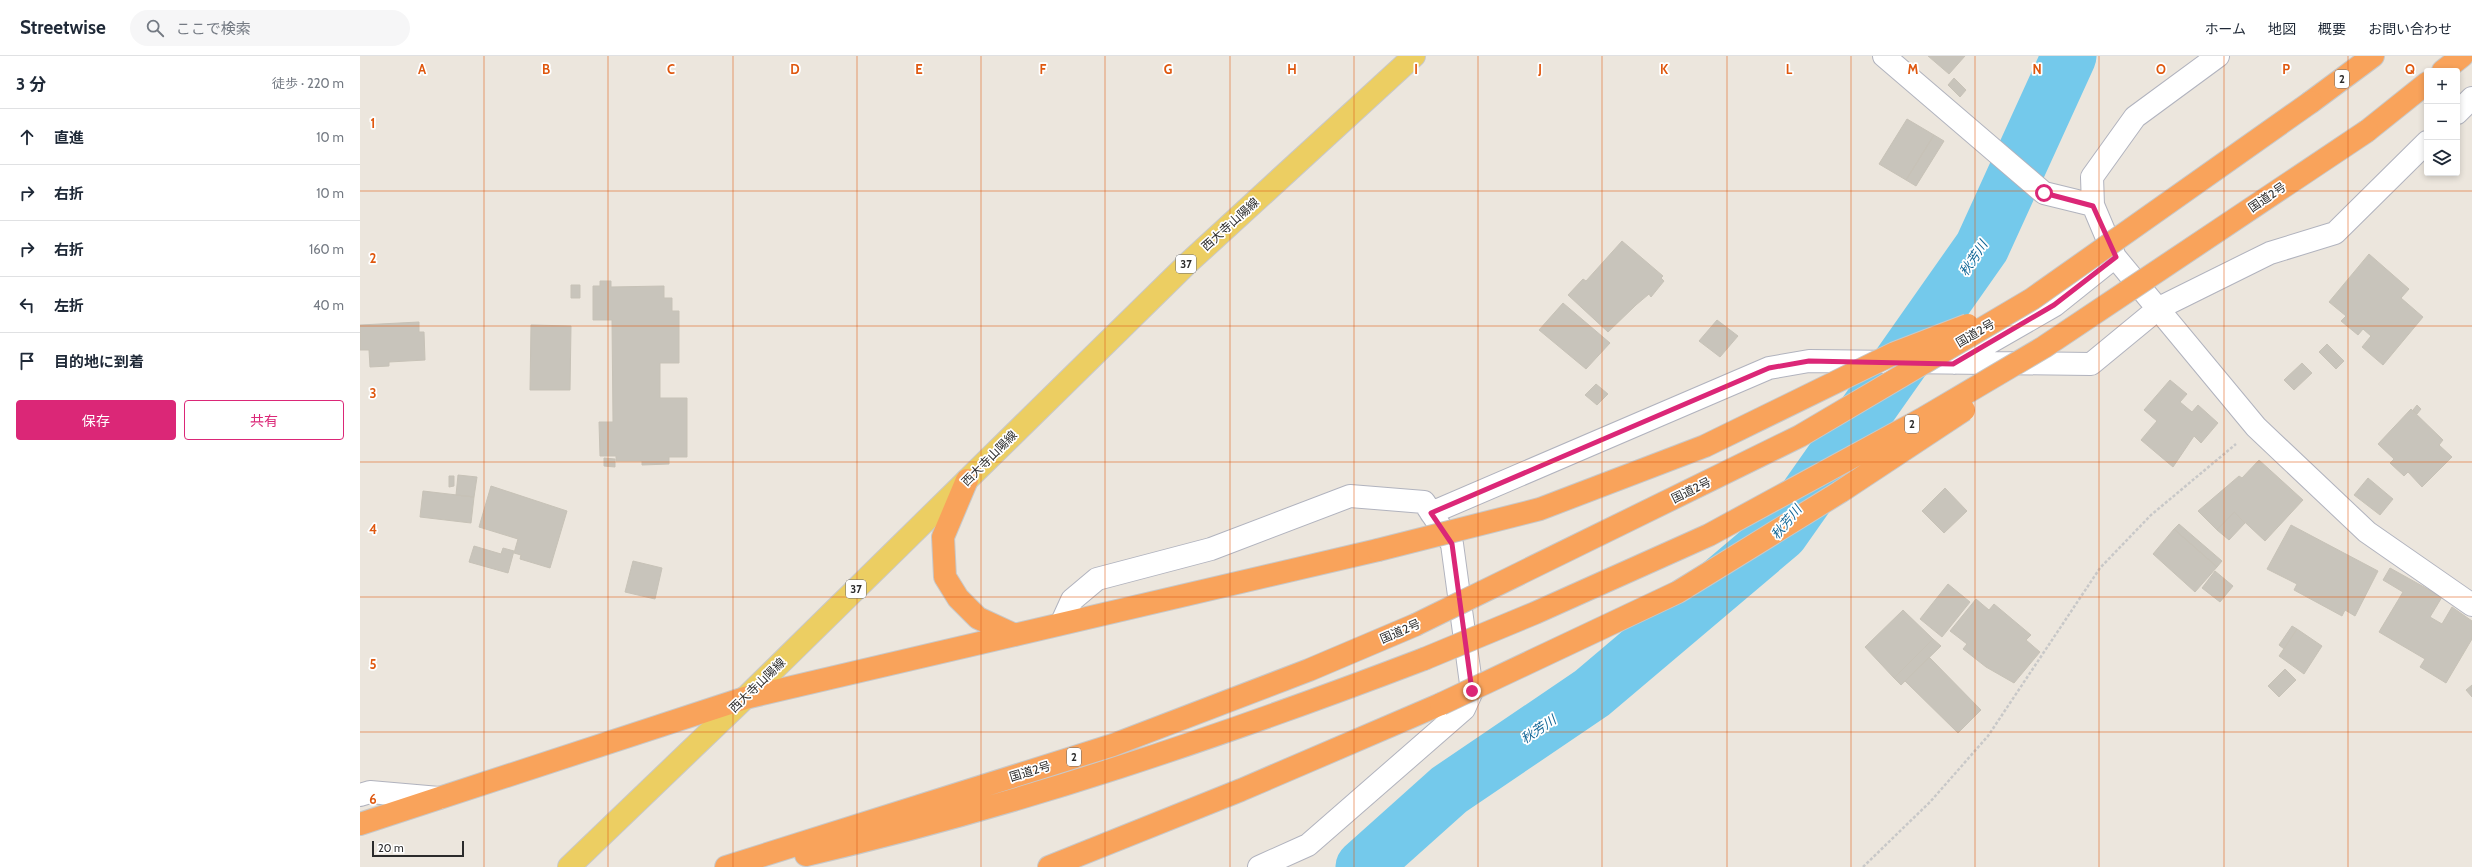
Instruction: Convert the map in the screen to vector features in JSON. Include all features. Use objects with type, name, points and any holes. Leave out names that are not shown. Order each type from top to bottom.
[{"type":"highway","name":"国道2号","points":[[726,867],[1113,745],[1309,670],[1415,626],[1800,436],[2032,299],[2311,102],[2373,56]]},
{"type":"highway","points":[[2447,68],[2462,56]]},
{"type":"highway","name":"国道2号","points":[[1049,867],[1241,790],[1441,704],[1678,592],[1840,492],[1948,420],[2044,347],[2367,131],[2424,85]]},
{"type":"highway","name":"国道2号","points":[[360,824],[744,698],[1015,635],[1062,622],[1378,550],[1540,509],[1705,446],[1895,353],[2032,299]]},
{"type":"highway","name":"国道2号","points":[[754,867],[889,836],[1122,767],[1321,698],[1424,659],[1535,613],[1709,535],[1922,418],[2044,347]]},
{"type":"highway","points":[[967,480],[942,537],[946,577],[958,598],[978,618],[1015,635]]},
{"type":"main road","name":"西大寺山陽線","points":[[569,867],[744,698],[1188,263],[1414,56]]},
{"type":"street","points":[[1884,56],[2044,193],[2093,206]]},
{"type":"street","points":[[2218,56],[2135,117],[2092,177],[2093,206],[2116,257],[2160,308],[2256,427],[2367,532],[2472,605]]},
{"type":"street","points":[[2460,110],[2472,98]]},
{"type":"street","points":[[1431,513],[1769,368],[1809,361],[1949,364],[2091,364],[2160,308],[2270,253],[2335,233],[2424,145]]},
{"type":"street","points":[[1949,364],[2054,305],[2116,257]]},
{"type":"street","points":[[1062,622],[1072,600],[1097,579],[1211,549],[1350,496],[1424,502],[1452,544],[1472,691],[1464,710],[1308,845],[1259,867]]},
{"type":"street","points":[[360,795],[370,792],[439,798]]},
{"type":"path","points":[[1863,867],[1930,802],[1988,736],[2100,568],[2151,515],[2256,427]]},
{"type":"building","points":[[1928,56],[1965,56],[1949,74]]},
{"type":"building","points":[[1954,78],[1966,90],[1960,97],[1948,85]]},
{"type":"building","points":[[1907,119],[1934,135],[1906,180],[1879,164]]},
{"type":"building","points":[[1934,135],[1944,141],[1916,186],[1906,180]]},
{"type":"building","points":[[1622,241],[1663,276],[1661,278],[1664,281],[1651,297],[1649,294],[1608,332],[1568,295],[1583,279],[1586,281]]},
{"type":"building","points":[[2369,254],[2409,289],[2401,298],[2423,317],[2383,365],[2362,347],[2371,336],[2363,329],[2358,335],[2341,321],[2346,316],[2329,302]]},
{"type":"building","points":[[600,281],[611,281],[611,287],[664,286],[664,298],[672,298],[672,311],[679,311],[679,363],[660,363],[660,398],[687,398],[687,457],[669,457],[669,464],[642,465],[642,461],[616,461],[616,456],[600,456],[599,422],[613,422],[612,320],[593,320],[593,286],[600,286]]},
{"type":"building","points":[[571,285],[580,285],[580,298],[571,298]]},
{"type":"building","points":[[1563,303],[1610,343],[1586,369],[1539,330]]},
{"type":"building","points":[[1717,320],[1738,336],[1720,357],[1699,341]]},
{"type":"building","points":[[419,322],[419,332],[424,332],[425,360],[389,362],[389,366],[370,367],[369,350],[360,350],[360,325]]},
{"type":"building","points":[[531,325],[571,326],[570,390],[530,390]]},
{"type":"building","points":[[2327,344],[2344,361],[2336,369],[2319,352]]},
{"type":"building","points":[[2302,363],[2312,373],[2294,390],[2284,380]]},
{"type":"building","points":[[2170,380],[2187,394],[2180,402],[2192,412],[2198,405],[2218,423],[2201,443],[2194,436],[2173,467],[2141,440],[2157,421],[2144,410]]},
{"type":"building","points":[[1596,384],[1608,394],[1597,405],[1585,395]]},
{"type":"building","points":[[2417,405],[2421,409],[2417,414],[2413,410]]},
{"type":"building","points":[[2411,409],[2443,440],[2439,445],[2452,457],[2422,487],[2408,472],[2404,476],[2390,463],[2394,459],[2378,444]]},
{"type":"building","points":[[604,458],[615,459],[615,467],[604,466]]},
{"type":"building","points":[[2259,460],[2303,500],[2265,541],[2234,512],[2217,530],[2198,511],[2239,476],[2242,478]]},
{"type":"building","points":[[458,475],[477,477],[474,497],[456,495]]},
{"type":"building","points":[[449,476],[454,476],[454,486],[449,487]]},
{"type":"building","points":[[2368,478],[2393,499],[2380,515],[2354,495]]},
{"type":"building","points":[[491,486],[567,511],[550,568],[520,559],[521,555],[514,553],[518,539],[479,527]]},
{"type":"building","points":[[1945,488],[1967,511],[1944,533],[1922,511]]},
{"type":"building","points":[[423,491],[474,497],[471,523],[420,517]]},
{"type":"building","points":[[2234,512],[2245,523],[2229,540],[2217,530]]},
{"type":"building","points":[[2179,524],[2222,561],[2217,567],[2174,529]]},
{"type":"building","points":[[2291,525],[2378,571],[2355,616],[2345,610],[2342,616],[2294,590],[2297,584],[2267,569]]},
{"type":"building","points":[[2174,529],[2217,567],[2195,592],[2153,554]]},
{"type":"building","points":[[474,546],[501,554],[503,548],[514,551],[508,573],[469,562]]},
{"type":"building","points":[[633,561],[662,568],[655,599],[625,592]]},
{"type":"building","points":[[2390,568],[2442,597],[2430,617],[2442,624],[2452,607],[2472,621],[2472,639],[2446,683],[2420,667],[2425,659],[2379,632],[2403,592],[2383,580]]},
{"type":"building","points":[[2215,571],[2233,586],[2220,602],[2202,588]]},
{"type":"building","points":[[1948,584],[1970,602],[1942,637],[1920,619]]},
{"type":"building","points":[[1976,599],[1989,610],[1994,604],[2031,635],[2026,640],[2040,652],[2014,683],[1986,667],[1963,649],[1967,644],[1950,631]]},
{"type":"building","points":[[1903,610],[1933,639],[1894,678],[1865,647]]},
{"type":"building","points":[[2292,626],[2297,629],[2284,649],[2279,645]]},
{"type":"building","points":[[2297,629],[2322,646],[2304,674],[2279,656]]},
{"type":"building","points":[[1933,639],[1941,646],[1901,685],[1894,678]]},
{"type":"building","points":[[1929,657],[1981,710],[1958,733],[1905,681]]},
{"type":"building","points":[[2285,669],[2296,680],[2279,697],[2268,686]]},
{"type":"building","points":[[2472,685],[2472,697],[2466,690]]},
{"type":"waterway","name":"秋芳川","points":[[1363,867],[1449,790],[1592,693],[1781,533],[1982,247],[2069,56]]},
{"type":"route","points":[[1472,691],[1452,544],[1431,513],[1769,368],[1809,361],[1953,364],[2054,305],[2116,257],[2093,206],[2044,193]]}]
